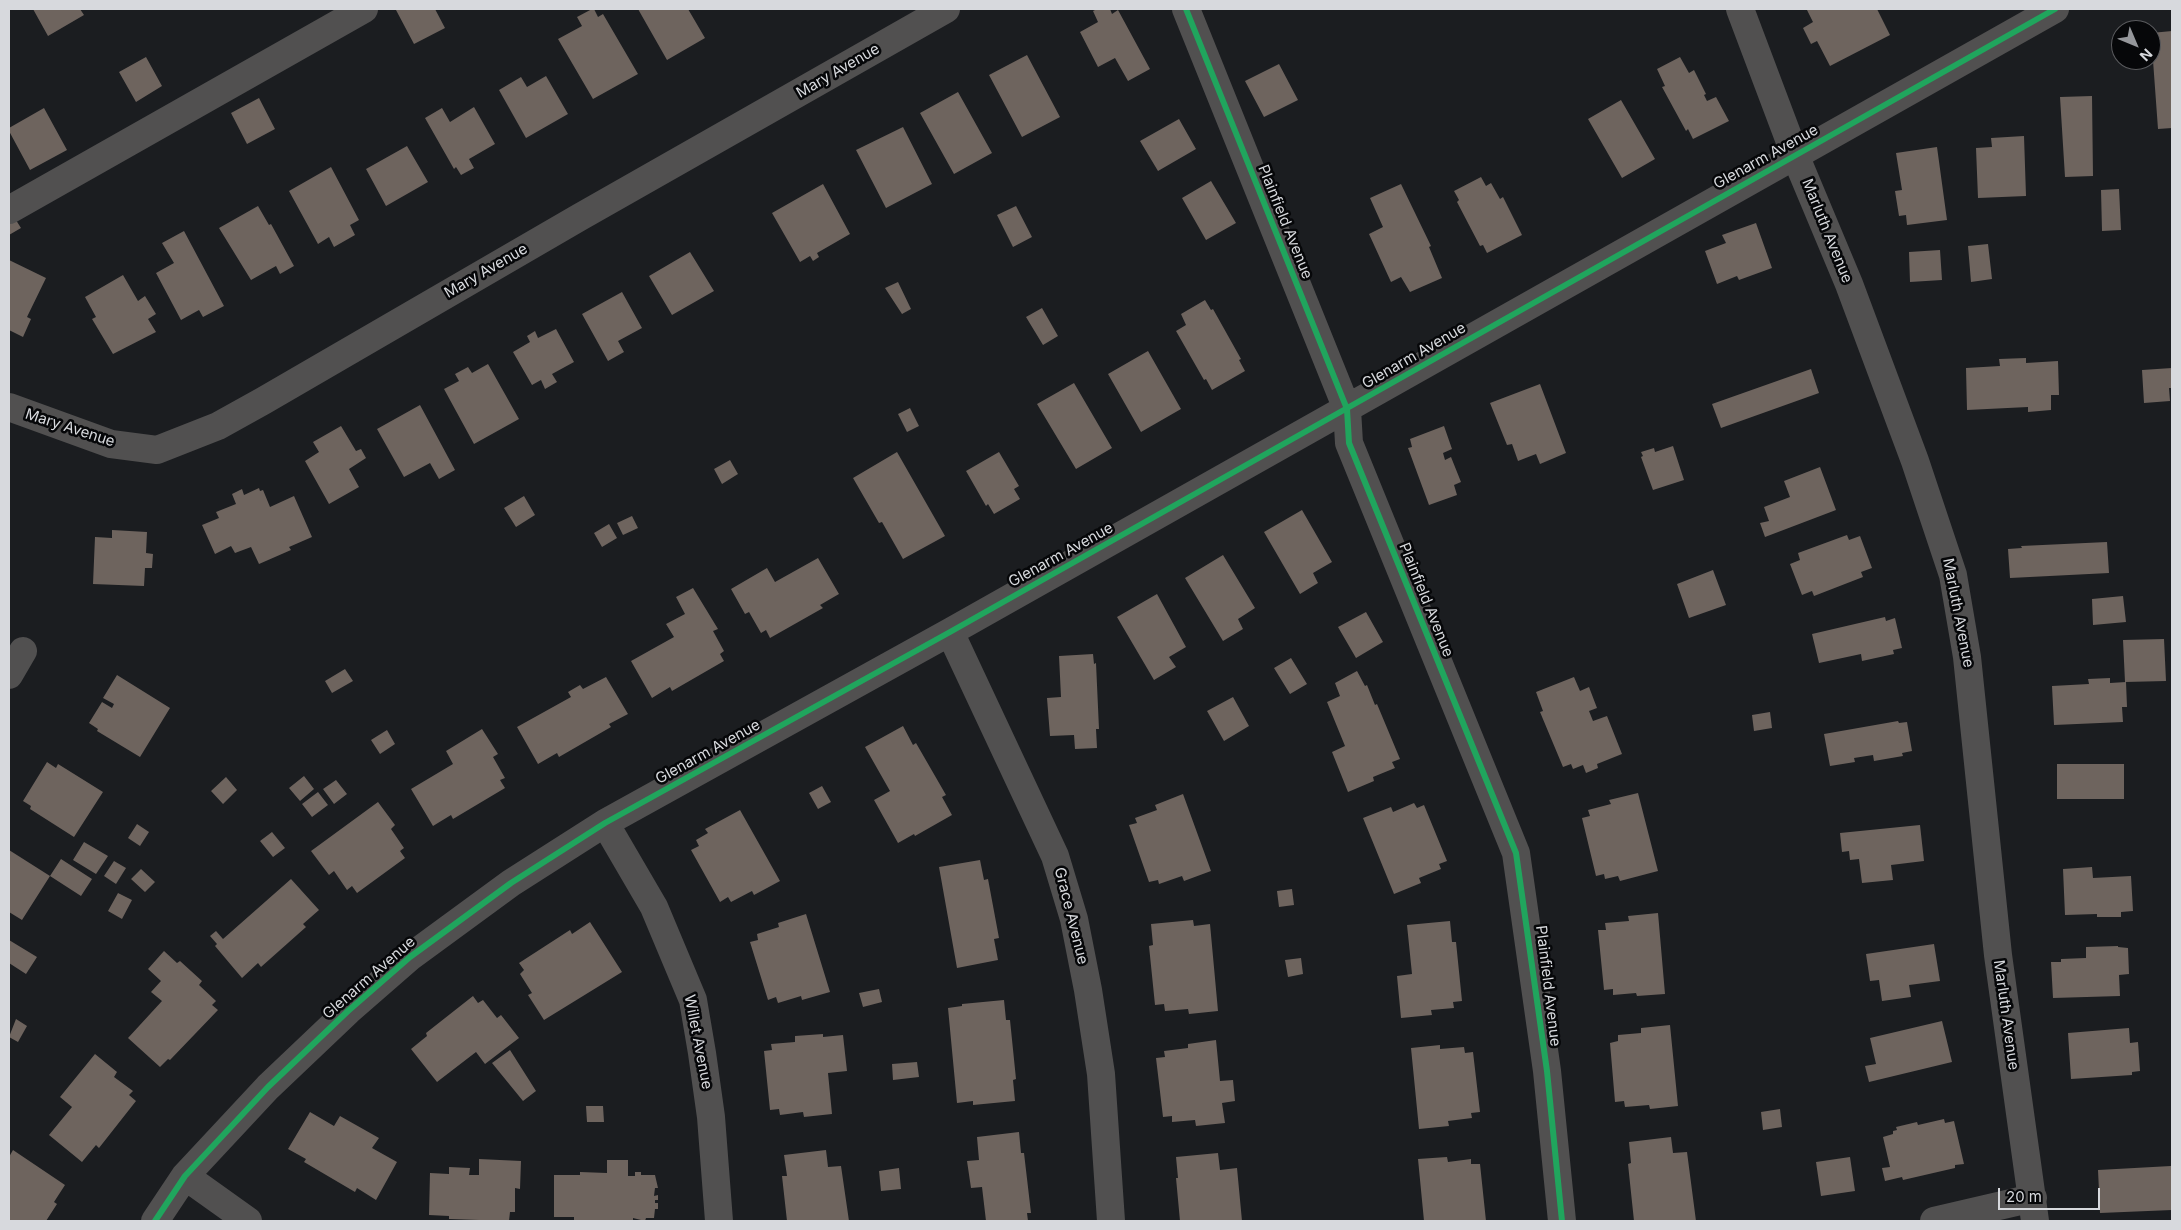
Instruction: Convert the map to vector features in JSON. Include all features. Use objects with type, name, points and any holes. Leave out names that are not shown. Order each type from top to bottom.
[{"type":"street","points":[[9,210],[364,9]]},
{"type":"street","name":"Mary Avenue","points":[[9,407],[111,444],[157,450],[197,435],[263,401],[563,227],[946,9]]},
{"type":"street","name":"Plainfield Avenue","points":[[1186,9],[1347,409],[1349,443],[1516,853],[1547,1070],[1562,1221]]},
{"type":"street","name":"Marluth Avenue","points":[[1740,9],[1795,155],[1856,303],[1915,461],[1954,575],[1968,667],[1998,955],[2034,1210]]},
{"type":"street","name":"Glenarm Avenue","points":[[156,1221],[185,1176],[268,1087],[348,1010],[410,957],[511,883],[606,823],[1347,409],[2055,9]]},
{"type":"street","name":"Grace Avenue","points":[[950,632],[1055,856],[1074,919],[1088,990],[1101,1074],[1111,1221]]},
{"type":"street","points":[[9,675],[23,651]]},
{"type":"street","name":"Willet Avenue","points":[[606,823],[654,907],[693,1000],[710,1117],[719,1221]]},
{"type":"street","points":[[185,1176],[248,1221]]},
{"type":"street","points":[[1934,1221],[2034,1210]]},
{"type":"building","points":[[33,9],[80,9],[84,15],[48,36]]},
{"type":"building","points":[[435,9],[445,28],[414,44],[396,10]]},
{"type":"building","points":[[594,9],[598,17],[603,14],[638,74],[593,99],[558,39],[582,26],[577,17]]},
{"type":"building","points":[[638,9],[688,9],[705,38],[667,60]]},
{"type":"building","points":[[1097,9],[1110,9],[1112,14],[1118,10],[1150,69],[1128,81],[1115,58],[1098,67],[1080,32],[1098,22],[1093,11]]},
{"type":"building","points":[[1808,9],[1877,9],[1890,35],[1830,66],[1817,41],[1811,44],[1803,28],[1813,22]]},
{"type":"building","points":[[2172,31],[2172,128],[2158,129],[2154,70],[2161,70],[2161,32]]},
{"type":"building","points":[[1027,55],[1060,117],[1022,137],[989,75]]},
{"type":"building","points":[[146,57],[162,86],[136,102],[119,72]]},
{"type":"building","points":[[1680,57],[1689,73],[1694,70],[1706,94],[1704,95],[1707,101],[1716,97],[1729,121],[1693,139],[1688,129],[1686,131],[1662,87],[1665,86],[1657,69]]},
{"type":"building","points":[[1279,64],[1298,100],[1264,117],[1245,81]]},
{"type":"building","points":[[546,76],[568,114],[526,138],[499,90],[521,77],[527,87]]},
{"type":"building","points":[[958,92],[992,153],[954,174],[920,113]]},
{"type":"building","points":[[2092,96],[2093,176],[2065,177],[2060,97]]},
{"type":"building","points":[[259,98],[275,129],[247,144],[231,113]]},
{"type":"building","points":[[1621,100],[1655,159],[1622,178],[1588,119]]},
{"type":"building","points":[[474,107],[495,144],[469,159],[474,168],[461,175],[456,167],[454,169],[425,118],[442,108],[450,122]]},
{"type":"building","points":[[44,108],[67,150],[30,170],[9,128]]},
{"type":"building","points":[[1179,119],[1196,149],[1158,171],[1140,141]]},
{"type":"building","points":[[903,127],[932,184],[886,208],[856,150]]},
{"type":"building","points":[[2024,136],[2026,196],[1978,198],[1976,148],[1992,147],[1991,138]]},
{"type":"building","points":[[407,146],[428,182],[386,206],[366,169]]},
{"type":"building","points":[[1937,147],[1947,220],[1907,225],[1906,215],[1899,216],[1895,191],[1902,190],[1896,153]]},
{"type":"building","points":[[331,167],[359,220],[350,225],[355,235],[334,247],[329,237],[318,244],[289,191]]},
{"type":"building","points":[[1481,177],[1486,186],[1491,183],[1500,199],[1503,197],[1522,235],[1487,253],[1483,245],[1480,246],[1457,202],[1459,200],[1454,191]]},
{"type":"building","points":[[1211,181],[1236,223],[1206,240],[1182,198]]},
{"type":"building","points":[[823,184],[850,234],[817,253],[819,257],[813,261],[810,256],[800,262],[772,213]]},
{"type":"building","points":[[1401,184],[1431,246],[1429,247],[1442,278],[1410,292],[1401,277],[1391,282],[1369,234],[1383,227],[1370,198]]},
{"type":"building","points":[[2119,189],[2121,230],[2102,231],[2101,190]]},
{"type":"building","points":[[258,206],[269,225],[271,224],[294,266],[280,274],[276,266],[251,280],[219,228]]},
{"type":"building","points":[[1016,206],[1032,237],[1013,247],[997,215]]},
{"type":"building","points":[[14,217],[21,228],[9,235],[9,220]]},
{"type":"building","points":[[1756,223],[1772,268],[1739,280],[1737,276],[1717,284],[1705,251],[1726,243],[1722,235]]},
{"type":"building","points":[[184,231],[224,306],[203,317],[199,310],[181,320],[156,273],[174,263],[162,243]]},
{"type":"building","points":[[1988,244],[1992,279],[1971,282],[1968,246]]},
{"type":"building","points":[[1940,250],[1942,280],[1910,282],[1909,252]]},
{"type":"building","points":[[690,252],[714,291],[672,315],[649,276]]},
{"type":"building","points":[[9,260],[46,278],[27,317],[31,319],[23,337],[9,330]]},
{"type":"building","points":[[123,275],[138,301],[145,296],[156,314],[148,319],[156,332],[113,354],[92,319],[96,317],[85,297]]},
{"type":"building","points":[[898,282],[911,309],[902,314],[885,288]]},
{"type":"building","points":[[622,292],[642,328],[618,341],[624,352],[608,361],[582,314]]},
{"type":"building","points":[[1205,300],[1211,310],[1213,309],[1241,359],[1239,360],[1245,371],[1212,390],[1206,379],[1204,380],[1176,331],[1186,325],[1181,314]]},
{"type":"building","points":[[1042,308],[1058,336],[1043,345],[1026,317]]},
{"type":"building","points":[[556,329],[574,362],[552,374],[557,382],[545,389],[541,380],[532,385],[513,352],[530,342],[527,336],[535,331],[538,338]]},
{"type":"building","points":[[1148,351],[1181,409],[1141,432],[1108,374]]},
{"type":"building","points":[[2026,358],[2026,363],[2058,361],[2059,395],[2051,395],[2051,410],[2028,412],[2028,407],[1967,410],[1966,368],[2000,366],[1999,359]]},
{"type":"building","points":[[488,364],[519,419],[474,444],[444,389],[459,381],[455,374],[468,367],[472,373]]},
{"type":"building","points":[[2172,368],[2172,388],[2169,388],[2170,401],[2144,403],[2142,370]]},
{"type":"building","points":[[1811,369],[1819,393],[1721,428],[1712,404]]},
{"type":"building","points":[[1074,383],[1112,448],[1076,469],[1037,404]]},
{"type":"building","points":[[1540,384],[1566,453],[1540,464],[1536,454],[1518,461],[1512,444],[1507,445],[1490,403]]},
{"type":"building","points":[[420,405],[455,470],[439,479],[430,463],[404,477],[377,429]]},
{"type":"building","points":[[910,408],[919,426],[907,432],[898,414]]},
{"type":"building","points":[[341,426],[356,451],[361,449],[366,458],[349,469],[359,487],[329,504],[305,461],[319,452],[313,442]]},
{"type":"building","points":[[1444,426],[1452,449],[1443,453],[1445,460],[1451,457],[1461,482],[1454,485],[1457,495],[1429,505],[1408,448],[1412,447],[1410,439]]},
{"type":"building","points":[[1673,446],[1684,480],[1653,490],[1641,457],[1643,456],[1641,452],[1654,448],[1655,452]]},
{"type":"building","points":[[897,452],[945,536],[903,559],[882,522],[879,523],[853,478]]},
{"type":"building","points":[[999,452],[1019,486],[1014,489],[1020,499],[994,514],[988,504],[986,506],[966,471]]},
{"type":"building","points":[[730,460],[738,474],[722,484],[714,469]]},
{"type":"building","points":[[1820,467],[1836,510],[1765,537],[1760,523],[1769,521],[1764,507],[1790,497],[1784,481]]},
{"type":"building","points":[[259,488],[260,491],[263,490],[270,507],[294,496],[312,537],[289,547],[291,550],[259,564],[251,547],[235,553],[231,546],[215,554],[202,525],[219,518],[216,512],[236,504],[232,494],[242,489],[244,495]]},
{"type":"building","points":[[524,496],[535,515],[516,527],[504,508]]},
{"type":"building","points":[[1302,510],[1332,562],[1313,573],[1318,583],[1300,594],[1264,532]]},
{"type":"building","points":[[632,516],[638,528],[623,535],[617,523]]},
{"type":"building","points":[[609,524],[617,538],[602,547],[594,533]]},
{"type":"building","points":[[112,530],[147,532],[146,553],[153,554],[152,568],[145,568],[144,586],[93,584],[95,537],[112,538]]},
{"type":"building","points":[[1847,535],[1849,540],[1860,536],[1872,568],[1861,572],[1863,577],[1814,596],[1812,591],[1802,595],[1790,564],[1800,560],[1798,553]]},
{"type":"building","points":[[2107,542],[2109,573],[2010,578],[2008,549],[2022,548],[2021,546]]},
{"type":"building","points":[[1223,555],[1255,608],[1238,619],[1243,629],[1223,641],[1185,578]]},
{"type":"building","points":[[818,558],[839,594],[820,605],[823,608],[770,638],[766,630],[761,633],[749,612],[745,614],[731,589],[767,568],[775,582]]},
{"type":"building","points":[[1713,570],[1726,605],[1689,618],[1677,584]]},
{"type":"building","points":[[693,588],[718,629],[713,631],[724,651],[720,654],[724,661],[672,691],[670,687],[652,698],[631,661],[674,637],[666,624],[685,614],[676,597]]},
{"type":"building","points":[[1157,594],[1186,647],[1169,657],[1176,667],[1154,680],[1117,617]]},
{"type":"building","points":[[2123,596],[2126,622],[2093,625],[2092,599]]},
{"type":"building","points":[[1366,612],[1383,642],[1356,658],[1338,627]]},
{"type":"building","points":[[1885,617],[1886,621],[1895,618],[1902,648],[1893,650],[1894,654],[1862,661],[1861,654],[1819,663],[1812,634]]},
{"type":"building","points":[[2164,639],[2166,681],[2125,682],[2123,640]]},
{"type":"building","points":[[1093,654],[1094,664],[1096,663],[1099,729],[1096,729],[1097,748],[1075,749],[1074,735],[1050,736],[1047,698],[1061,697],[1059,656]]},
{"type":"building","points":[[1291,658],[1307,684],[1290,694],[1274,668]]},
{"type":"building","points":[[345,669],[353,681],[332,693],[325,681]]},
{"type":"building","points":[[1357,671],[1365,686],[1367,685],[1375,705],[1377,704],[1400,759],[1392,762],[1395,768],[1373,777],[1374,781],[1348,792],[1332,752],[1345,746],[1327,702],[1340,696],[1335,683]]},
{"type":"building","points":[[117,675],[170,708],[140,757],[97,731],[98,729],[89,723],[102,702],[112,708],[114,704],[103,698]]},
{"type":"building","points":[[606,677],[628,714],[609,724],[611,727],[559,757],[557,753],[538,764],[517,727],[571,697],[568,692],[580,685],[583,689]]},
{"type":"building","points":[[1574,677],[1580,691],[1589,687],[1597,708],[1589,711],[1593,721],[1607,716],[1622,754],[1597,764],[1598,768],[1586,773],[1583,765],[1573,769],[1571,764],[1563,767],[1540,712],[1543,711],[1536,692]]},
{"type":"building","points":[[2110,678],[2110,683],[2126,682],[2127,707],[2122,707],[2123,722],[2054,725],[2052,686],[2089,684],[2088,679]]},
{"type":"building","points":[[1233,697],[1249,726],[1224,741],[1207,711]]},
{"type":"building","points":[[1770,712],[1772,728],[1754,731],[1752,715]]},
{"type":"building","points":[[1898,721],[1899,723],[1907,722],[1912,751],[1902,753],[1903,756],[1874,761],[1873,755],[1854,758],[1855,762],[1830,766],[1824,734]]},
{"type":"building","points":[[903,726],[913,745],[916,743],[946,795],[942,797],[952,815],[915,836],[914,834],[898,843],[874,800],[890,791],[865,747]]},
{"type":"building","points":[[482,729],[498,754],[493,757],[505,778],[500,780],[505,788],[453,819],[451,815],[433,826],[411,789],[453,764],[446,751]]},
{"type":"building","points":[[387,730],[395,744],[380,754],[371,740]]},
{"type":"building","points":[[47,762],[56,768],[58,764],[103,792],[74,837],[30,809],[31,806],[23,801]]},
{"type":"building","points":[[2057,764],[2124,764],[2124,799],[2057,799]]},
{"type":"building","points":[[304,776],[314,789],[300,801],[289,788]]},
{"type":"building","points":[[226,777],[237,790],[223,804],[211,791]]},
{"type":"building","points":[[336,780],[347,794],[334,804],[323,789]]},
{"type":"building","points":[[822,786],[831,802],[818,809],[809,793]]},
{"type":"building","points":[[318,792],[328,805],[312,817],[302,804]]},
{"type":"building","points":[[1638,793],[1658,871],[1620,881],[1618,876],[1605,879],[1604,874],[1596,876],[1582,818],[1590,816],[1588,810],[1611,804],[1609,800]]},
{"type":"building","points":[[1183,794],[1211,871],[1184,881],[1182,876],[1159,884],[1158,880],[1149,882],[1129,825],[1137,823],[1135,818],[1157,810],[1155,805]]},
{"type":"building","points":[[378,802],[395,825],[391,829],[404,848],[400,851],[405,858],[357,893],[352,886],[347,890],[334,871],[329,875],[311,851]]},
{"type":"building","points":[[1414,803],[1417,808],[1424,805],[1447,861],[1439,864],[1441,869],[1419,878],[1421,883],[1394,894],[1363,818],[1391,807],[1393,812]]},
{"type":"building","points":[[740,810],[780,881],[754,895],[752,891],[731,902],[728,897],[720,902],[691,850],[699,846],[696,840],[708,833],[705,829]]},
{"type":"building","points":[[137,824],[149,832],[140,846],[128,838]]},
{"type":"building","points":[[1920,825],[1924,861],[1891,865],[1893,880],[1862,883],[1859,859],[1850,860],[1849,851],[1842,852],[1840,833]]},
{"type":"building","points":[[272,832],[285,848],[273,857],[260,841]]},
{"type":"building","points":[[84,842],[108,856],[96,874],[73,860]]},
{"type":"building","points":[[9,850],[50,876],[22,920],[9,912]]},
{"type":"building","points":[[61,859],[92,879],[81,896],[50,876]]},
{"type":"building","points":[[980,860],[984,880],[988,879],[999,938],[994,939],[998,960],[957,968],[939,867]]},
{"type":"building","points":[[114,861],[126,868],[116,884],[104,876]]},
{"type":"building","points":[[2092,867],[2093,878],[2131,876],[2133,911],[2121,912],[2121,917],[2097,917],[2097,914],[2065,915],[2063,869]]},
{"type":"building","points":[[141,869],[155,882],[145,892],[131,879]]},
{"type":"building","points":[[291,879],[319,910],[303,924],[306,927],[261,967],[258,963],[242,978],[215,946],[217,944],[210,936],[216,931],[223,939]]},
{"type":"building","points":[[1292,889],[1294,905],[1279,907],[1277,891]]},
{"type":"building","points":[[118,893],[132,900],[122,919],[108,911]]},
{"type":"building","points":[[1658,913],[1665,994],[1637,996],[1636,993],[1613,995],[1613,989],[1604,990],[1598,930],[1606,930],[1605,923],[1629,921],[1628,916]]},
{"type":"building","points":[[806,914],[830,992],[802,1000],[801,996],[778,1003],[776,997],[768,1000],[750,942],[758,940],[757,934],[779,927],[778,923]]},
{"type":"building","points":[[1193,920],[1194,926],[1210,924],[1218,1011],[1189,1014],[1188,1009],[1165,1011],[1164,1004],[1155,1005],[1149,946],[1153,945],[1151,924]]},
{"type":"building","points":[[1450,921],[1452,942],[1456,942],[1462,1001],[1453,1002],[1454,1008],[1431,1010],[1432,1015],[1401,1018],[1397,976],[1412,974],[1407,925]]},
{"type":"building","points":[[590,922],[622,972],[544,1020],[528,995],[532,993],[520,974],[524,970],[519,963],[570,930],[572,934]]},
{"type":"building","points":[[9,940],[37,957],[26,974],[9,963]]},
{"type":"building","points":[[1934,944],[1940,981],[1909,985],[1911,997],[1882,1001],[1879,980],[1870,981],[1866,954]]},
{"type":"building","points":[[2118,946],[2128,948],[2129,974],[2119,975],[2120,996],[2053,998],[2051,962],[2061,962],[2061,959],[2086,958],[2086,947]]},
{"type":"building","points":[[164,951],[177,963],[180,961],[202,981],[199,985],[216,1001],[212,1005],[218,1010],[170,1060],[168,1059],[160,1067],[128,1038],[162,1001],[151,992],[161,981],[148,969]]},
{"type":"building","points":[[1301,958],[1303,974],[1288,977],[1285,960]]},
{"type":"building","points":[[879,989],[882,1002],[863,1007],[859,993]]},
{"type":"building","points":[[473,996],[478,1003],[483,1000],[497,1018],[501,1015],[519,1038],[485,1064],[476,1052],[437,1082],[411,1049],[427,1036],[426,1033]]},
{"type":"building","points":[[1004,1000],[1006,1020],[1010,1020],[1016,1079],[1013,1080],[1015,1101],[973,1105],[973,1101],[957,1103],[948,1008],[962,1006],[962,1004]]},
{"type":"building","points":[[16,1019],[27,1026],[18,1042],[9,1037]]},
{"type":"building","points":[[1942,1021],[1952,1062],[1869,1082],[1865,1066],[1876,1064],[1870,1038]]},
{"type":"building","points":[[1670,1025],[1678,1106],[1650,1109],[1649,1105],[1625,1107],[1624,1101],[1615,1102],[1610,1043],[1618,1041],[1618,1035],[1641,1033],[1641,1028]]},
{"type":"building","points":[[2129,1028],[2130,1043],[2138,1042],[2140,1071],[2132,1072],[2132,1075],[2071,1079],[2068,1033]]},
{"type":"building","points":[[823,1034],[823,1037],[843,1035],[847,1071],[828,1073],[832,1114],[804,1117],[803,1112],[780,1115],[779,1109],[770,1110],[764,1051],[772,1050],[771,1044],[795,1042],[795,1036]]},
{"type":"building","points":[[1216,1040],[1220,1081],[1233,1080],[1235,1101],[1222,1103],[1225,1123],[1196,1126],[1195,1120],[1172,1122],[1172,1116],[1163,1117],[1156,1058],[1165,1057],[1164,1051],[1188,1048],[1188,1044]]},
{"type":"building","points":[[1440,1045],[1440,1049],[1464,1047],[1465,1053],[1473,1052],[1480,1112],[1471,1113],[1472,1118],[1448,1121],[1449,1126],[1419,1129],[1411,1048]]},
{"type":"building","points":[[510,1050],[536,1091],[523,1101],[492,1063]]},
{"type":"building","points":[[95,1054],[117,1072],[114,1077],[133,1091],[129,1095],[136,1101],[99,1148],[96,1145],[82,1162],[49,1135],[72,1107],[60,1097]]},
{"type":"building","points":[[917,1062],[919,1077],[893,1080],[892,1064]]},
{"type":"building","points":[[586,1106],[603,1106],[604,1122],[587,1122]]},
{"type":"building","points":[[1780,1109],[1782,1127],[1763,1130],[1761,1112]]},
{"type":"building","points":[[310,1112],[334,1126],[340,1116],[379,1138],[372,1148],[397,1162],[376,1200],[357,1188],[355,1192],[304,1162],[306,1159],[288,1149]]},
{"type":"building","points":[[1944,1119],[1945,1123],[1954,1121],[1964,1164],[1955,1165],[1955,1168],[1903,1180],[1902,1177],[1885,1181],[1882,1168],[1890,1167],[1883,1137],[1893,1134],[1893,1131],[1897,1130],[1896,1127],[1917,1122],[1918,1125]]},
{"type":"building","points":[[1019,1132],[1021,1153],[1024,1153],[1031,1213],[1027,1213],[1028,1221],[986,1221],[982,1187],[971,1188],[967,1161],[979,1160],[977,1137]]},
{"type":"building","points":[[1671,1137],[1673,1153],[1687,1152],[1696,1221],[1634,1221],[1628,1164],[1631,1163],[1629,1142]]},
{"type":"building","points":[[13,1150],[65,1185],[54,1202],[57,1204],[46,1221],[9,1221],[9,1157]]},
{"type":"building","points":[[826,1150],[828,1167],[841,1166],[849,1221],[787,1221],[782,1176],[787,1176],[784,1155]]},
{"type":"building","points":[[1218,1153],[1220,1170],[1237,1168],[1242,1221],[1180,1221],[1176,1157]]},
{"type":"building","points":[[1447,1157],[1448,1162],[1471,1159],[1471,1164],[1480,1164],[1486,1221],[1424,1221],[1418,1159]]},
{"type":"building","points":[[1850,1157],[1855,1191],[1821,1196],[1816,1162]]},
{"type":"building","points":[[479,1159],[521,1161],[520,1189],[515,1188],[515,1212],[510,1212],[509,1221],[449,1219],[449,1216],[429,1215],[430,1173],[449,1174],[449,1167],[470,1168],[469,1175],[479,1175]]},
{"type":"building","points":[[607,1160],[628,1160],[628,1176],[635,1176],[635,1172],[641,1172],[641,1175],[655,1175],[658,1188],[655,1188],[654,1196],[658,1195],[658,1200],[655,1200],[655,1203],[658,1203],[658,1209],[655,1209],[654,1218],[646,1218],[645,1221],[633,1218],[633,1221],[574,1221],[574,1217],[554,1217],[554,1175],[580,1175],[580,1172],[607,1173]]},
{"type":"building","points":[[2171,1166],[2172,1210],[2100,1213],[2098,1170]]},
{"type":"building","points":[[899,1168],[901,1189],[881,1191],[879,1171]]},
{"type":"cycle path","points":[[1186,9],[1347,409],[1349,443],[1516,853],[1547,1071],[1562,1221]]},
{"type":"cycle path","points":[[155,1221],[185,1176],[268,1087],[348,1011],[410,957],[511,883],[605,823],[950,632],[2055,9]]}]
